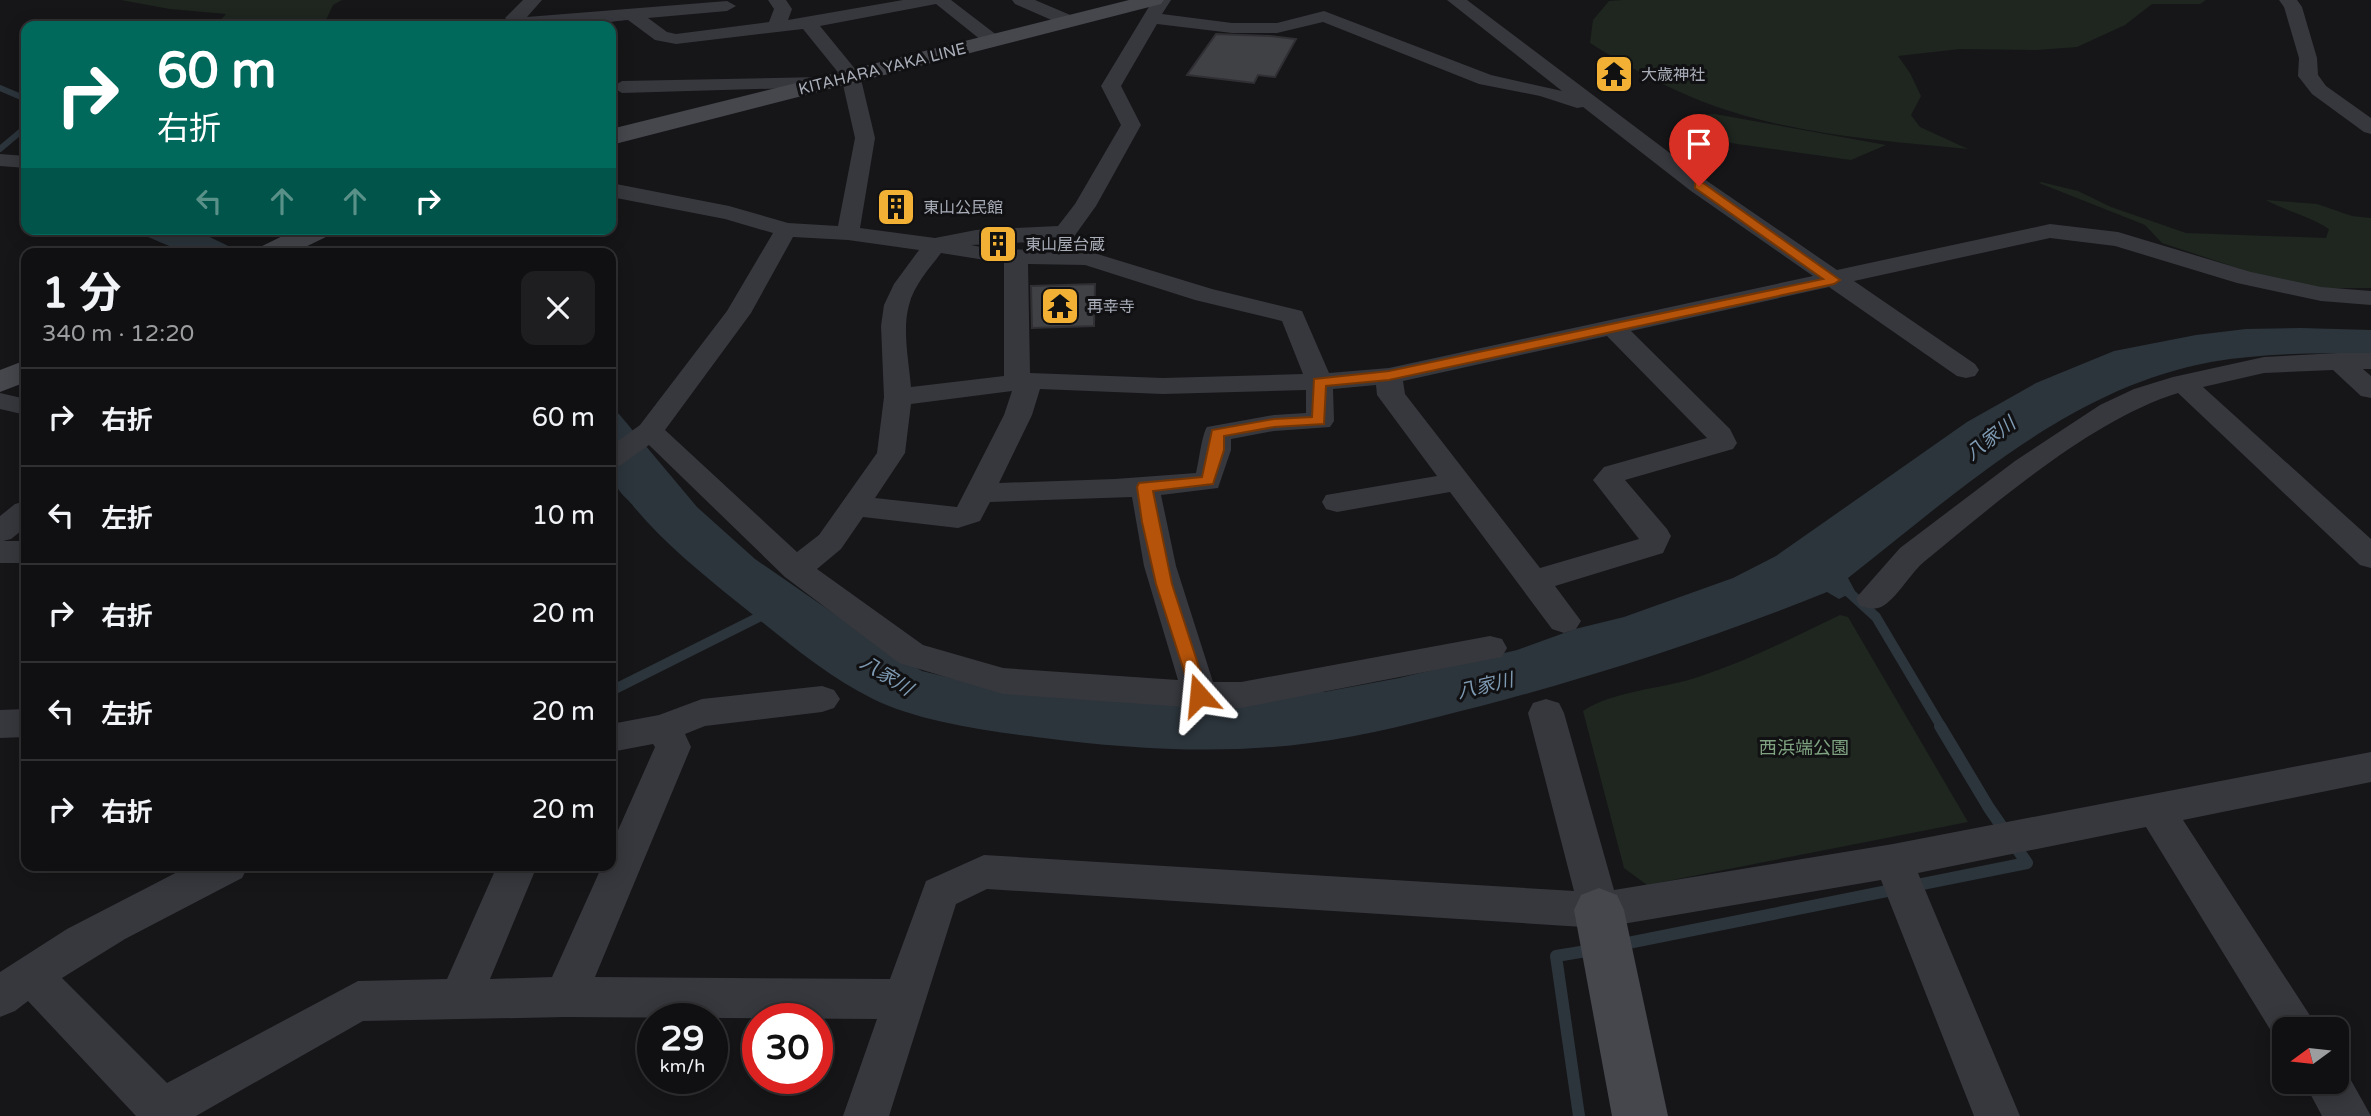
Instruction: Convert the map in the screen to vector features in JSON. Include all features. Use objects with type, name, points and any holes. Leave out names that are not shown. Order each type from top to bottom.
[{"type":"main road","name":"KITAHARA YAKA LINE","points":[[616,136],[1069,21],[1157,6]]},
{"type":"main road","points":[[280,248],[308,235]]},
{"type":"main road","points":[[0,382],[21,372]]},
{"type":"main road","points":[[1600,910],[1640,1116]]},
{"type":"street","points":[[522,21],[514,18],[533,0]]},
{"type":"street","points":[[777,0],[783,9],[777,26]]},
{"type":"street","points":[[1021,0],[1069,21]]},
{"type":"street","points":[[1456,0],[1699,186],[1966,370]]},
{"type":"street","points":[[2288,0],[2293,7],[2308,58],[2308,76],[2319,90],[2371,128]]},
{"type":"street","points":[[627,8],[668,39],[808,23],[938,1],[965,1]]},
{"type":"street","points":[[938,1],[992,40]]},
{"type":"street","points":[[556,21],[599,17],[627,8],[727,6]]},
{"type":"street","points":[[616,191],[729,213],[786,230],[848,233],[990,256],[1016,258],[1062,245],[1131,125],[1111,86],[1157,6],[1232,28],[1277,28],[1324,16],[1486,80],[1544,91],[1598,109]]},
{"type":"street","points":[[808,23],[850,75],[865,138],[848,233]]},
{"type":"street","points":[[622,88],[821,83]]},
{"type":"street","points":[[0,160],[21,162]]},
{"type":"street","points":[[616,455],[650,431],[738,313],[786,230]]},
{"type":"street","points":[[898,397],[1023,382],[1163,386],[1319,382],[1389,376],[2050,232],[2118,239],[2246,278],[2321,294],[2371,298]]},
{"type":"street","points":[[796,569],[830,542],[874,474],[891,453],[898,397],[894,326],[896,305],[906,284],[935,245],[976,237],[1062,245],[1086,258],[1204,295],[1293,316],[1319,382],[1320,421],[1274,423],[1217,433],[1217,450],[1208,481],[1145,487],[981,493]]},
{"type":"street","points":[[855,506],[958,518],[969,514],[1018,415],[1023,382],[1016,258]]},
{"type":"street","points":[[1533,582],[1652,546],[1656,536],[1608,480],[1614,474],[1723,443],[1720,435],[1614,327]]},
{"type":"street","points":[[2338,361],[2371,390]]},
{"type":"street","points":[[1872,598],[1911,556],[2025,468],[2110,411],[2144,395],[2183,383],[2264,365],[2371,361]]},
{"type":"street","points":[[1389,376],[1391,394],[1564,621]]},
{"type":"street","points":[[2183,383],[2369,552]]},
{"type":"street","points":[[0,401],[21,406]]},
{"type":"street","points":[[650,431],[796,569],[911,654],[1003,681],[1199,695],[1241,695],[1490,648]]},
{"type":"street","points":[[1337,502],[1456,482]]},
{"type":"street","points":[[1145,487],[1149,522],[1164,584],[1199,695]]},
{"type":"street","points":[[6,549],[21,520]]},
{"type":"street","points":[[616,737],[663,728],[702,713],[822,699]]},
{"type":"street","points":[[1546,713],[1600,910]]},
{"type":"street","points":[[0,724],[21,723]]},
{"type":"street","points":[[565,997],[673,747],[663,728]]},
{"type":"street","points":[[866,1116],[940,893],[984,873],[1600,910],[1893,861],[2371,767]]},
{"type":"street","points":[[2156,810],[2286,1017]]},
{"type":"street","points":[[1893,861],[1997,1116]]},
{"type":"street","points":[[218,871],[131,914],[15,986],[162,1113],[358,1001],[565,997],[903,999]]},
{"type":"street","points":[[460,999],[514,871]]},
{"type":"street","points":[[2334,1094],[2348,1116]]},
{"type":"green space","points":[[121,0],[342,0],[333,5],[326,20],[328,21],[220,21],[226,14],[170,9]]},
{"type":"green space","points":[[2206,0],[2200,4],[2152,4],[2125,25],[2077,47],[2037,50],[1960,49],[1898,56],[1921,96],[1911,115],[1920,127],[1968,149],[1862,138],[1791,127],[1722,109],[1689,96],[1590,43],[1593,20],[1609,1]]},
{"type":"green space","points":[[1715,114],[1886,145],[1851,160],[1737,144],[1678,132],[1692,115]]},
{"type":"green space","points":[[2039,183],[2078,191],[2111,207],[2186,233],[2326,238],[2329,229],[2266,200],[2317,204],[2352,216],[2371,218],[2371,288],[2313,288],[2256,274],[2162,243],[2145,225]]},
{"type":"green space","name":"西浜端公園","points":[[1840,615],[1848,617],[1968,822],[1647,885],[1624,868],[1583,711],[1609,698],[1719,670]]},
{"type":"water","points":[[143,235],[205,235],[233,248],[174,248]]},
{"type":"water","name":"八家川","points":[[2246,329],[2371,330],[2371,353],[2271,355],[2211,362],[2159,375],[2110,395],[2063,419],[1974,479],[1848,578],[1855,591],[1839,599],[1827,592],[1656,655],[1481,706],[1353,736],[1277,747],[1210,750],[1077,742],[957,725],[891,707],[855,689],[819,666],[769,628],[683,557],[616,485],[616,412],[697,507],[755,559],[894,655],[922,671],[980,685],[1324,692],[1399,678],[1517,650],[1575,629],[1624,617],[1733,578],[1776,556],[1967,422],[2036,383],[2114,351],[2196,335]]},
{"type":"building","points":[[1216,34],[1296,39],[1275,77],[1258,75],[1254,83],[1187,75]]},
{"type":"building","name":"再幸寺","points":[[1095,284],[1094,326],[1032,328],[1031,286]]},
{"type":"waterway","points":[[0,88],[21,97]]},
{"type":"waterway","points":[[0,149],[21,131]]},
{"type":"waterway","points":[[1842,586],[1876,617],[1942,728]]},
{"type":"waterway","points":[[616,688],[767,613]]},
{"type":"waterway","points":[[1618,945],[2027,863],[1989,808],[1940,726]]},
{"type":"waterway","points":[[1579,1116],[1556,956],[1593,950]]},
{"type":"place","name":"大歳神社","points":[[1614,74]]},
{"type":"place","name":"東山公民館","points":[[896,207]]},
{"type":"place","name":"東山屋台蔵","points":[[998,244]]},
{"type":"place","name":"再幸寺","points":[[1060,306]]},
{"type":"route","points":[[1199,695],[1164,584],[1149,522],[1145,487],[1208,481],[1217,450],[1217,433],[1274,423],[1320,421],[1319,382],[1389,376],[1834,280],[1699,186]]}]
